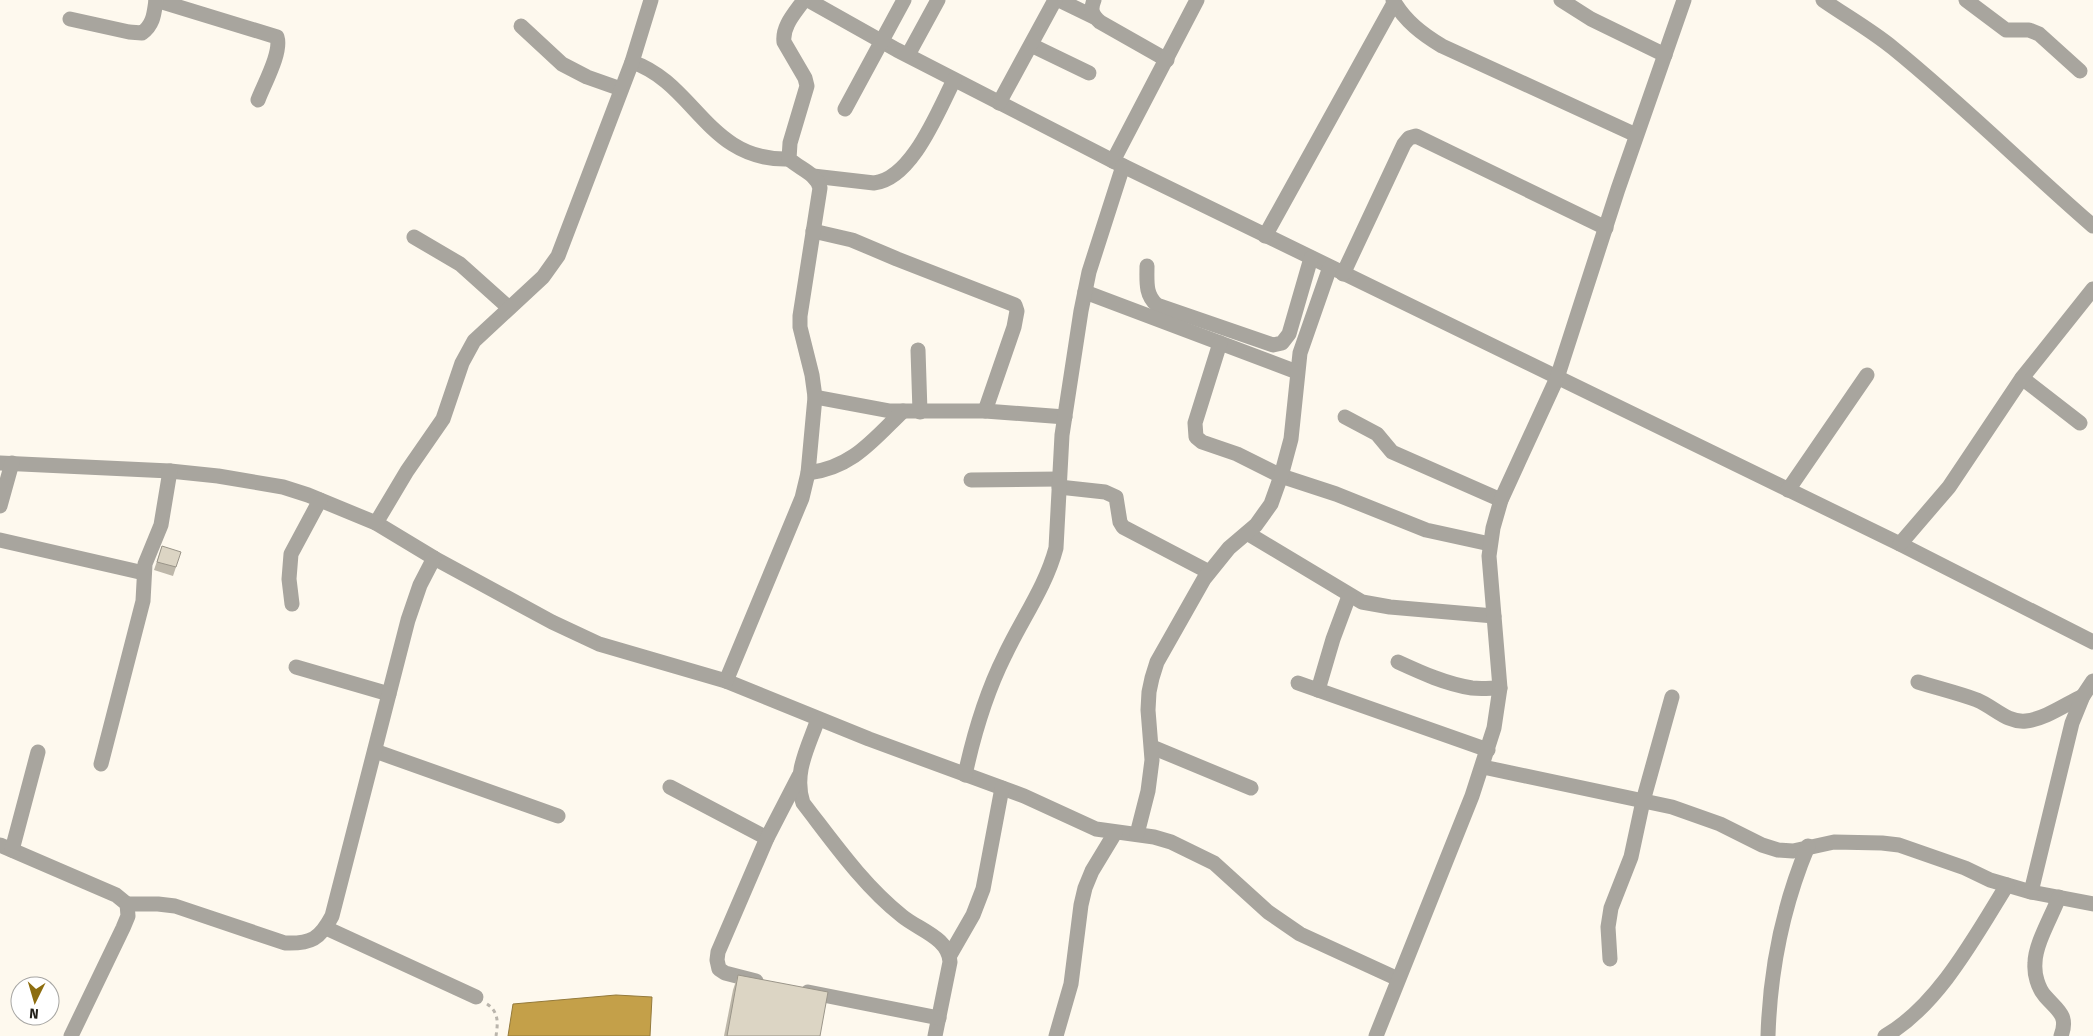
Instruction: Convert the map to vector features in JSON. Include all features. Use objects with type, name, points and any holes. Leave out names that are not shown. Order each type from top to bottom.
[{"type":"street","points":[[70,19],[142,33],[149,28],[153,19],[156,0],[277,37],[279,44],[276,54],[258,100]]},
{"type":"street","points":[[376,523],[407,471],[443,418],[468,351],[474,341],[543,277],[558,256],[632,62],[651,0]]},
{"type":"street","points":[[789,159],[790,143],[807,86],[805,78],[784,42],[783,35],[804,0]]},
{"type":"street","points":[[808,0],[954,80],[1118,164],[1900,544],[2093,642]]},
{"type":"street","points":[[845,109],[904,0]]},
{"type":"street","points":[[908,55],[938,0]]},
{"type":"street","points":[[999,103],[1057,0],[1094,17],[1167,60]]},
{"type":"street","points":[[1094,0],[1092,7],[1094,17]]},
{"type":"street","points":[[965,775],[988,692],[1006,652],[1052,565],[1056,548],[1065,417],[1085,292],[1118,164],[1197,0]]},
{"type":"street","points":[[1560,0],[1591,19],[1665,54]]},
{"type":"street","points":[[1376,1036],[1483,767],[1494,728],[1500,688],[1490,575],[1490,544],[1501,500],[1558,378],[1636,136],[1684,0]]},
{"type":"street","points":[[1823,0],[1891,46],[1969,112],[2033,174],[2093,226]]},
{"type":"street","points":[[1966,0],[2006,30],[2029,30],[2039,34],[2080,71]]},
{"type":"street","points":[[1394,1],[1401,14],[1415,29],[1442,46],[1636,136]]},
{"type":"street","points":[[1265,236],[1394,1]]},
{"type":"street","points":[[521,26],[562,64],[587,77],[621,90]]},
{"type":"street","points":[[1031,45],[1089,73]]},
{"type":"street","points":[[632,62],[644,66],[664,80],[714,130],[742,150],[762,158],[789,159],[814,176],[820,188],[800,327],[812,375],[815,397],[808,473],[802,498],[726,681]]},
{"type":"street","points":[[814,176],[867,183],[884,182],[892,178],[905,166],[917,150],[954,80]]},
{"type":"street","points":[[1137,834],[1148,791],[1152,747],[1148,710],[1149,692],[1157,662],[1209,572],[1229,548],[1256,525],[1271,504],[1291,439],[1300,353],[1307,329],[1404,144],[1409,138],[1416,136],[1606,228]]},
{"type":"street","points":[[814,231],[852,240],[897,260],[1015,305],[1017,312],[1014,327],[985,411]]},
{"type":"street","points":[[414,237],[460,264],[509,308]]},
{"type":"street","points":[[1147,266],[1148,293],[1151,300],[1157,305],[1273,345],[1282,343],[1288,334],[1311,258]]},
{"type":"street","points":[[1900,544],[1949,487],[2022,378],[2093,290]]},
{"type":"street","points":[[1085,292],[1298,372]]},
{"type":"street","points":[[1220,343],[1195,423],[1196,437],[1202,442],[1237,454],[1281,476],[1336,494],[1426,530],[1490,544]]},
{"type":"street","points":[[918,350],[920,412]]},
{"type":"street","points":[[1788,490],[1867,375]]},
{"type":"street","points":[[2022,378],[2080,423]]},
{"type":"street","points":[[815,397],[903,412],[985,411],[1065,417]]},
{"type":"street","points":[[808,473],[833,468],[851,459],[903,412]]},
{"type":"street","points":[[1345,418],[1377,434],[1392,452],[1501,500]]},
{"type":"street","points":[[0,506],[6,463],[170,471],[253,481],[283,487],[376,523],[434,558],[584,638],[625,653],[726,681],[818,719],[1002,788],[1096,829],[1115,833],[1137,834],[1171,842],[1214,863],[1268,912],[1291,929],[1398,979]]},
{"type":"street","points":[[101,764],[142,601],[147,558],[159,534],[170,471]]},
{"type":"street","points":[[971,480],[1059,483],[1111,494],[1116,497],[1119,518],[1123,527],[1209,572]]},
{"type":"street","points":[[292,604],[289,579],[291,554],[320,500]]},
{"type":"street","points":[[1247,533],[1349,596],[1374,606],[1494,616]]},
{"type":"street","points":[[0,540],[144,572]]},
{"type":"street","points":[[38,752],[6,848],[116,894],[127,904],[175,906],[284,943],[301,943],[316,938],[326,928],[332,916],[414,601],[434,558]]},
{"type":"street","points":[[1318,690],[1333,639],[1349,596]]},
{"type":"street","points":[[1398,662],[1432,677],[1458,685],[1473,688],[1500,688]]},
{"type":"street","points":[[296,667],[389,694]]},
{"type":"street","points":[[2031,892],[2072,723],[2083,696],[2093,681]]},
{"type":"street","points":[[1918,682],[1977,700],[2014,720],[2034,719],[2083,696]]},
{"type":"street","points":[[1298,683],[1488,750]]},
{"type":"street","points":[[1610,959],[1608,927],[1611,908],[1631,857],[1643,801],[1672,698]]},
{"type":"street","points":[[773,984],[725,973],[719,968],[718,952],[767,838],[799,776],[818,719]]},
{"type":"street","points":[[1152,747],[1251,788]]},
{"type":"street","points":[[375,751],[558,816]]},
{"type":"street","points":[[1483,767],[1643,801],[1697,815],[1762,845],[1778,850],[1793,851],[1808,846],[1834,842],[1900,845],[2008,885],[2031,892],[2093,904]]},
{"type":"street","points":[[799,776],[799,790],[803,804],[855,869],[904,917],[937,939],[950,955]]},
{"type":"street","points":[[670,787],[767,838]]},
{"type":"street","points":[[935,1036],[950,955],[972,915],[983,888],[1002,788]]},
{"type":"street","points":[[1056,1036],[1071,984],[1081,905],[1085,888],[1092,871],[1115,833]]},
{"type":"street","points":[[1768,1036],[1774,959],[1788,899],[1808,846]]},
{"type":"street","points":[[1885,1036],[1911,1017],[1950,973],[2008,885]]},
{"type":"street","points":[[2059,897],[2036,952],[2035,964],[2039,987],[2062,1014],[2064,1023],[2061,1036]]},
{"type":"street","points":[[71,1036],[123,928],[128,916],[127,904]]},
{"type":"street","points":[[326,928],[476,997]]},
{"type":"street","points":[[792,988],[938,1018]]},
{"type":"path","points":[[476,997],[493,1008],[497,1017],[496,1036]]},
{"type":"shaded area","points":[[616,995],[652,997],[650,1036],[508,1036],[513,1004]]},
{"type":"building","points":[[162,546],[181,552],[176,567],[157,562]]},
{"type":"building","points":[[738,975],[828,992],[820,1036],[727,1036]]}]
